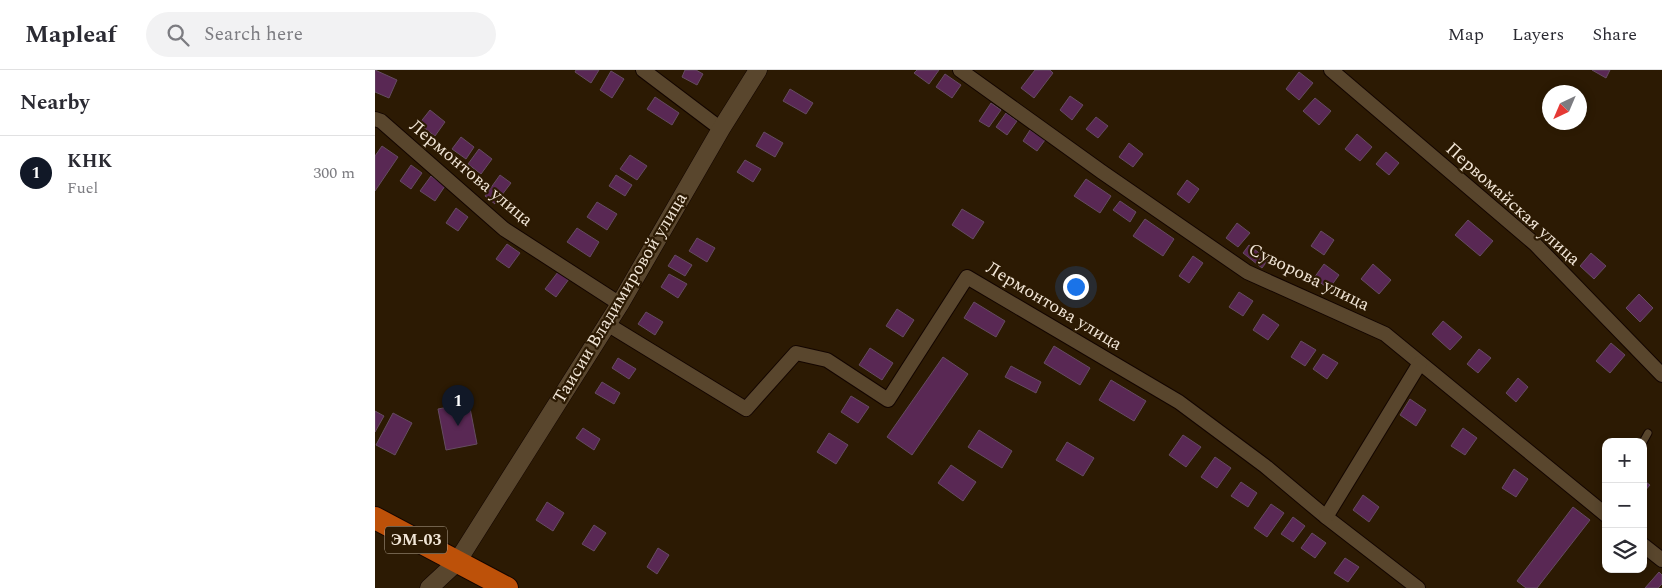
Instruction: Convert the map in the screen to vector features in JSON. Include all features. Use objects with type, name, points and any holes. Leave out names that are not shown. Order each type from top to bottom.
[{"type":"highway","name":"ЭМ-03","points":[[375,518],[504,587]]},
{"type":"street","points":[[643,70],[721,129]]},
{"type":"street","name":"Таисии Владимировой улица","points":[[457,562],[607,324],[721,129],[758,70]]},
{"type":"street","name":"Суворова улица","points":[[960,70],[1102,172],[1247,272],[1385,334],[1602,507]]},
{"type":"street","name":"Первомайская улица","points":[[1331,70],[1535,244],[1662,375]]},
{"type":"street","name":"Лермонтова улица","points":[[375,119],[381,121],[505,229],[619,304]]},
{"type":"street","name":"Лермонтова улица","points":[[607,324],[746,409],[796,353],[827,360],[888,400],[967,276],[1179,402],[1265,466],[1326,517],[1418,588]]},
{"type":"street","points":[[1326,517],[1420,363]]},
{"type":"street","points":[[1647,548],[1662,560]]},
{"type":"street","points":[[429,588],[457,562]]},
{"type":"lane","points":[[1645,438],[1648,433]]},
{"type":"building","points":[[375,70],[397,80],[389,98],[375,92]]},
{"type":"building","points":[[576,70],[599,70],[591,83],[575,72]]},
{"type":"building","points":[[685,70],[696,70],[703,74],[697,85],[682,77]]},
{"type":"building","points":[[917,70],[939,70],[929,84],[914,73]]},
{"type":"building","points":[[1035,70],[1050,70],[1053,73],[1034,98],[1021,88]]},
{"type":"building","points":[[1592,70],[1610,70],[1606,78]]},
{"type":"building","points":[[611,71],[624,79],[612,98],[600,90]]},
{"type":"building","points":[[1299,72],[1313,83],[1299,100],[1286,89]]},
{"type":"building","points":[[945,74],[961,85],[952,98],[936,87]]},
{"type":"building","points":[[790,89],[813,103],[806,114],[783,101]]},
{"type":"building","points":[[1070,96],[1083,105],[1072,120],[1060,110]]},
{"type":"building","points":[[655,97],[679,113],[672,125],[647,109]]},
{"type":"building","points":[[1315,98],[1331,111],[1319,125],[1303,111]]},
{"type":"building","points":[[991,103],[1001,110],[989,127],[979,121]]},
{"type":"building","points":[[430,110],[445,122],[435,136],[419,124]]},
{"type":"building","points":[[1006,113],[1017,121],[1007,135],[996,127]]},
{"type":"building","points":[[1096,117],[1108,126],[1098,138],[1086,129]]},
{"type":"building","points":[[1030,130],[1045,140],[1037,151],[1023,141]]},
{"type":"building","points":[[764,132],[783,143],[775,157],[756,146]]},
{"type":"building","points":[[1357,134],[1372,147],[1360,161],[1345,149]]},
{"type":"building","points":[[461,137],[474,147],[466,159],[452,149]]},
{"type":"building","points":[[1129,143],[1143,154],[1133,167],[1119,157]]},
{"type":"building","points":[[382,146],[398,157],[375,191],[375,156]]},
{"type":"building","points":[[479,149],[492,159],[481,174],[468,164]]},
{"type":"building","points":[[1386,152],[1399,163],[1389,175],[1376,164]]},
{"type":"building","points":[[630,155],[647,166],[637,180],[620,169]]},
{"type":"building","points":[[745,160],[761,169],[753,182],[737,172]]},
{"type":"building","points":[[411,165],[422,173],[411,189],[400,181]]},
{"type":"building","points":[[500,175],[511,183],[495,204],[485,196]]},
{"type":"building","points":[[616,175],[632,185],[625,196],[609,186]]},
{"type":"building","points":[[431,176],[445,186],[435,201],[420,191]]},
{"type":"building","points":[[1086,179],[1111,196],[1100,213],[1074,196]]},
{"type":"building","points":[[1187,180],[1199,189],[1189,203],[1177,194]]},
{"type":"building","points":[[1120,201],[1136,212],[1130,222],[1113,210]]},
{"type":"building","points":[[597,202],[617,214],[607,230],[587,217]]},
{"type":"building","points":[[456,208],[468,217],[458,231],[446,223]]},
{"type":"building","points":[[962,209],[984,222],[973,239],[952,225]]},
{"type":"building","points":[[1145,219],[1174,239],[1163,256],[1133,236]]},
{"type":"building","points":[[1468,220],[1493,241],[1480,256],[1455,235]]},
{"type":"building","points":[[1237,223],[1250,233],[1238,247],[1226,238]]},
{"type":"building","points":[[577,228],[599,242],[590,257],[567,242]]},
{"type":"building","points":[[1321,231],[1334,240],[1324,255],[1311,246]]},
{"type":"building","points":[[697,238],[715,248],[707,262],[689,251]]},
{"type":"building","points":[[507,244],[520,253],[509,268],[496,259]]},
{"type":"building","points":[[1249,245],[1268,260],[1262,268],[1243,253]]},
{"type":"building","points":[[1591,253],[1606,266],[1594,279],[1580,266]]},
{"type":"building","points":[[675,255],[692,265],[685,276],[668,266]]},
{"type":"building","points":[[1193,256],[1203,263],[1189,283],[1179,276]]},
{"type":"building","points":[[1324,264],[1339,275],[1329,289],[1314,278]]},
{"type":"building","points":[[1373,264],[1391,280],[1379,294],[1361,279]]},
{"type":"building","points":[[558,272],[569,279],[556,297],[545,289]]},
{"type":"building","points":[[669,274],[687,284],[678,298],[661,287]]},
{"type":"building","points":[[1239,292],[1253,301],[1243,316],[1229,307]]},
{"type":"building","points":[[1639,294],[1653,308],[1640,322],[1626,308]]},
{"type":"building","points":[[974,302],[1005,321],[996,337],[964,318]]},
{"type":"building","points":[[897,309],[914,320],[903,337],[886,326]]},
{"type":"building","points":[[646,312],[663,322],[655,335],[638,324]]},
{"type":"building","points":[[1263,314],[1279,325],[1268,340],[1253,330]]},
{"type":"building","points":[[1443,321],[1462,337],[1450,350],[1432,334]]},
{"type":"building","points":[[1301,341],[1316,350],[1305,366],[1291,357]]},
{"type":"building","points":[[1611,343],[1625,355],[1610,373],[1596,361]]},
{"type":"building","points":[[1054,346],[1090,368],[1080,385],[1044,363]]},
{"type":"building","points":[[870,348],[893,363],[882,380],[859,365]]},
{"type":"building","points":[[1479,349],[1491,358],[1478,373],[1467,364]]},
{"type":"building","points":[[1323,354],[1338,363],[1327,379],[1313,369]]},
{"type":"building","points":[[943,357],[968,374],[912,455],[887,437]]},
{"type":"building","points":[[618,358],[636,369],[629,379],[612,368]]},
{"type":"building","points":[[1011,366],[1041,382],[1036,393],[1005,377]]},
{"type":"building","points":[[1518,378],[1528,387],[1516,402],[1506,393]]},
{"type":"building","points":[[1111,380],[1146,401],[1134,421],[1099,400]]},
{"type":"building","points":[[602,382],[620,393],[614,404],[595,393]]},
{"type":"building","points":[[851,396],[869,407],[858,423],[841,412]]},
{"type":"building","points":[[1410,399],[1426,410],[1416,426],[1400,415]]},
{"type":"building","points":[[469,403],[477,444],[446,450],[438,409]]},
{"type":"building","points":[[375,411],[384,416],[375,432]]},
{"type":"building","points":[[393,413],[412,423],[395,455],[376,445]]},
{"type":"building","points":[[583,428],[600,439],[594,450],[576,438]]},
{"type":"building","points":[[1463,428],[1477,438],[1465,455],[1451,446]]},
{"type":"building","points":[[979,430],[1012,451],[1002,468],[968,447]]},
{"type":"building","points":[[829,433],[848,445],[836,464],[817,452]]},
{"type":"building","points":[[1183,435],[1201,447],[1186,467],[1169,455]]},
{"type":"building","points":[[1067,442],[1094,458],[1083,476],[1056,460]]},
{"type":"building","points":[[1215,457],[1231,468],[1217,488],[1201,477]]},
{"type":"building","points":[[951,465],[976,482],[963,501],[938,483]]},
{"type":"building","points":[[1514,469],[1528,479],[1516,497],[1502,488]]},
{"type":"building","points":[[1241,482],[1257,493],[1248,507],[1231,496]]},
{"type":"building","points":[[1363,495],[1379,507],[1369,522],[1353,510]]},
{"type":"building","points":[[547,502],[564,513],[553,531],[536,520]]},
{"type":"building","points":[[1271,504],[1284,513],[1267,537],[1254,528]]},
{"type":"building","points":[[1573,507],[1590,520],[1537,588],[1526,588],[1517,581]]},
{"type":"building","points":[[1293,517],[1305,526],[1293,542],[1281,534]]},
{"type":"building","points":[[594,525],[606,533],[594,551],[582,544]]},
{"type":"building","points":[[1312,533],[1326,543],[1315,558],[1301,548]]},
{"type":"building","points":[[658,548],[669,555],[657,574],[647,567]]},
{"type":"building","points":[[1345,558],[1359,567],[1348,582],[1334,573]]},
{"type":"building","points":[[1659,572],[1662,575],[1662,584],[1658,588],[1645,588]]},
{"type":"place","name":"КНК","points":[[458,426]]}]
